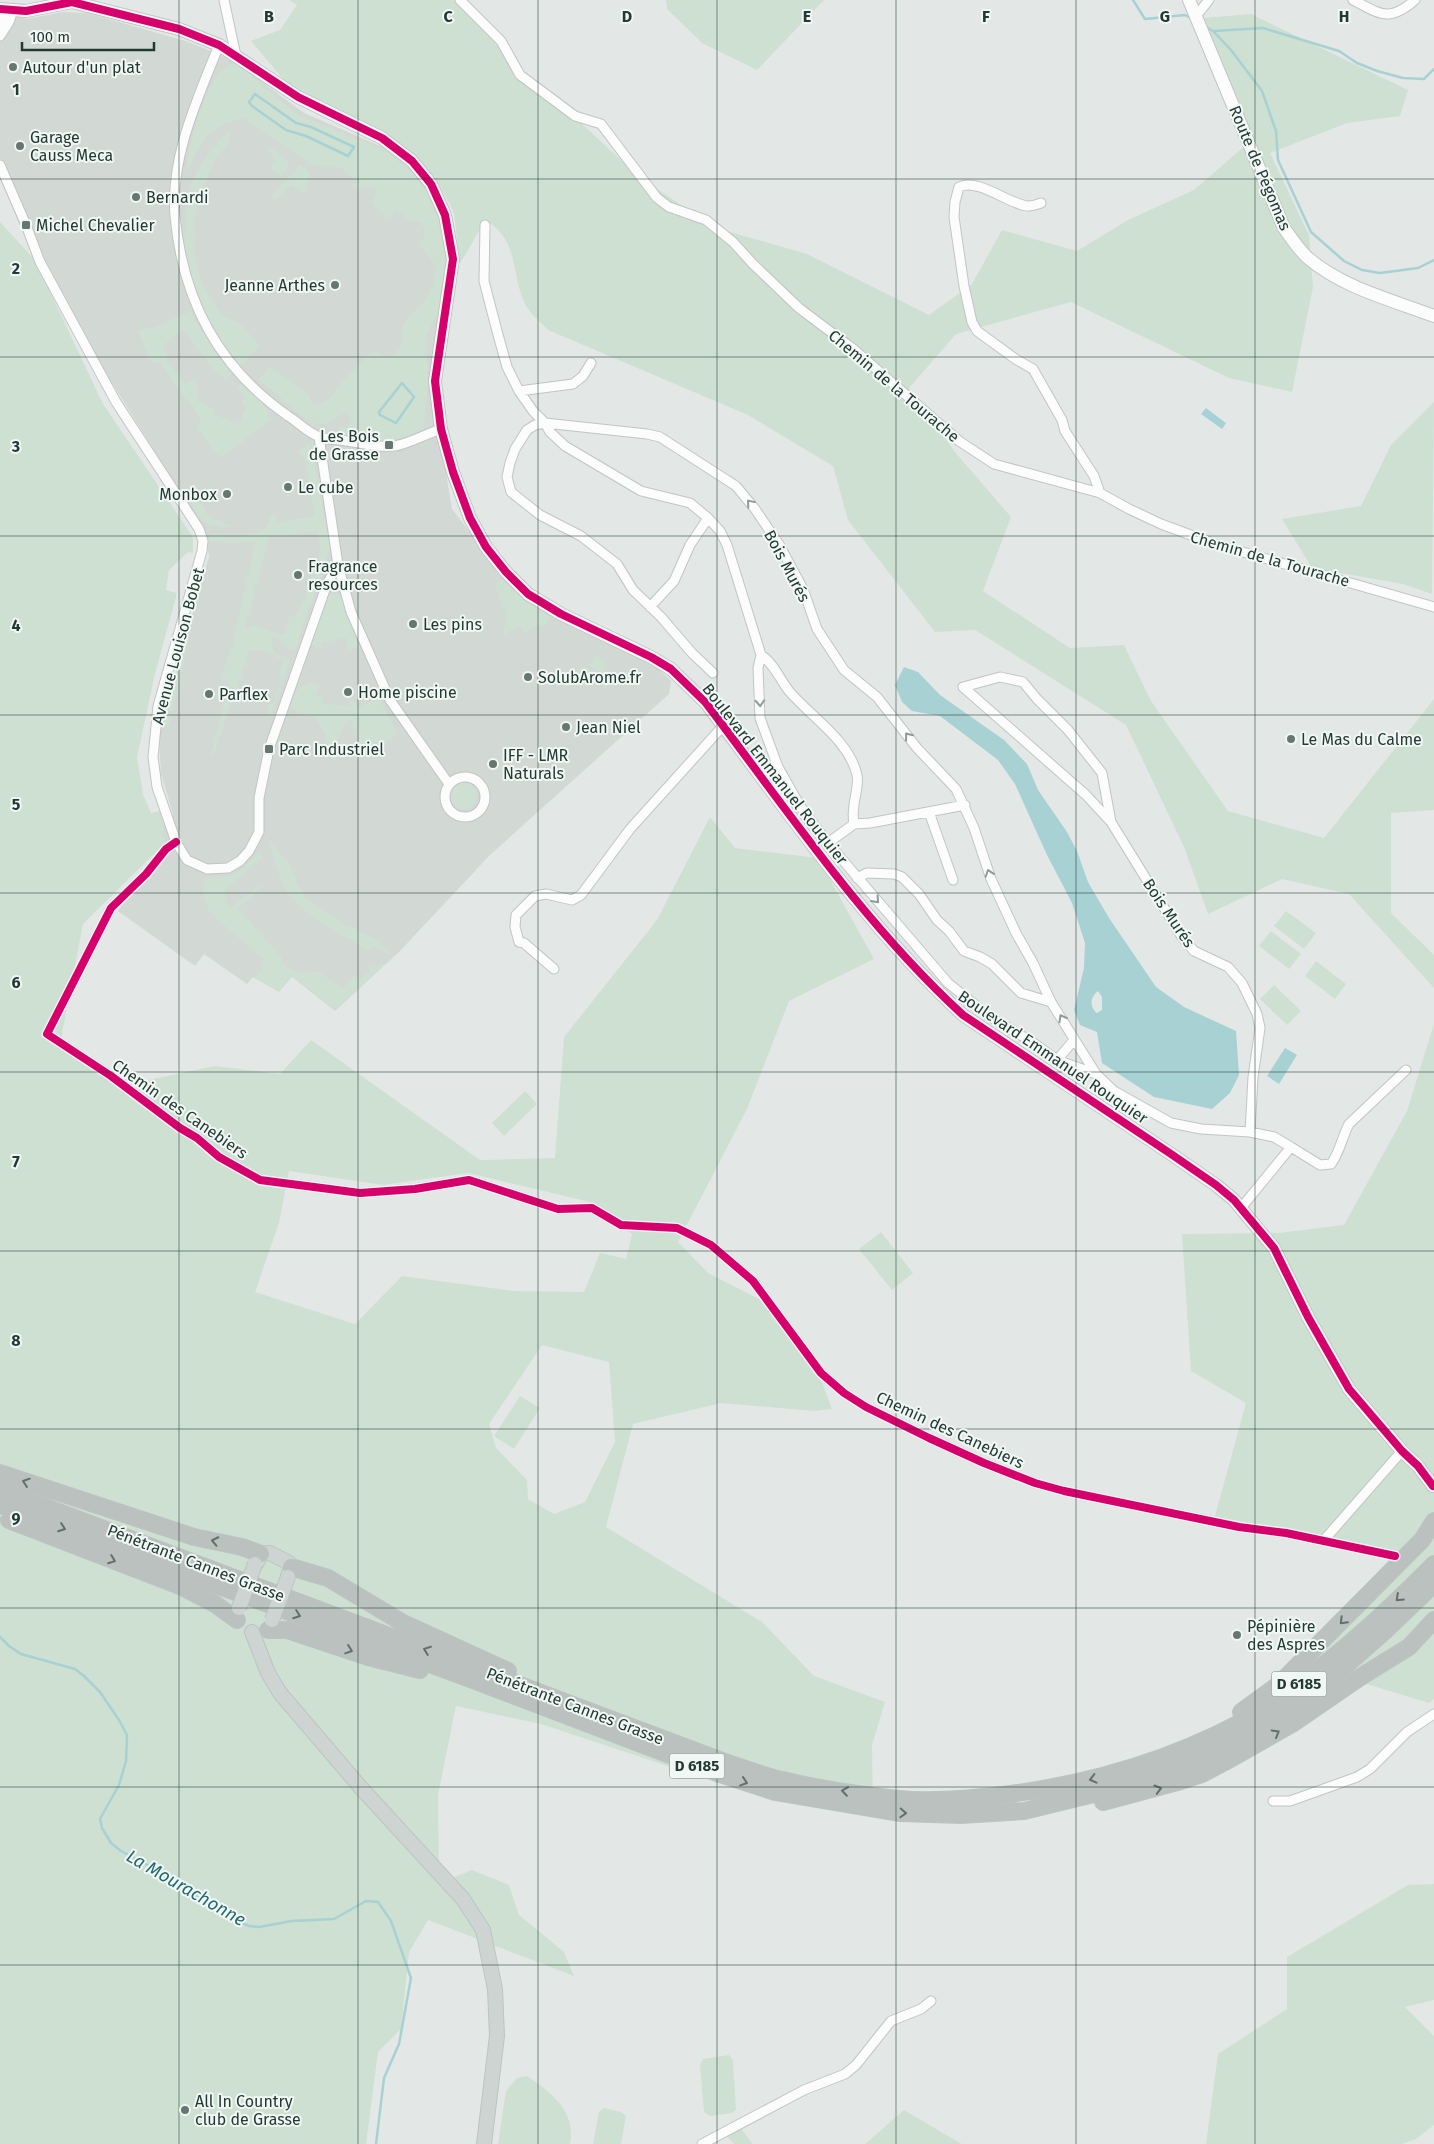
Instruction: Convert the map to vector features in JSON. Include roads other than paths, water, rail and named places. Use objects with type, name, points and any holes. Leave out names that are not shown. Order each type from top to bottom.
[{"type":"highway","points":[[0,1473],[194,1537],[242,1547],[258,1559]]},
{"type":"highway","name":"Pénétrante Cannes Grasse","points":[[0,1490],[722,1761],[781,1780],[818,1788],[900,1799],[960,1799],[1075,1784],[1140,1766],[1178,1752],[1231,1727],[1271,1705],[1325,1664],[1434,1564]]},
{"type":"highway","name":"Pénétrante Cannes Grasse","points":[[0,1505],[473,1680],[720,1774],[775,1792],[899,1813],[961,1815],[1024,1811],[1110,1790],[1181,1767],[1237,1739],[1280,1714],[1334,1676],[1434,1584]]},
{"type":"highway","points":[[0,1517],[180,1586],[238,1614]]},
{"type":"highway","points":[[1178,1752],[1206,1732],[1244,1710],[1278,1685],[1391,1573],[1422,1540],[1434,1521]]},
{"type":"highway","points":[[289,1572],[328,1578],[386,1614],[519,1677],[547,1696]]},
{"type":"highway","points":[[1024,1811],[1056,1810],[1104,1802],[1156,1789],[1202,1774],[1292,1724],[1409,1646],[1434,1620]]},
{"type":"highway","points":[[270,1625],[368,1657],[473,1680]]},
{"type":"main road","points":[[270,1553],[286,1560],[289,1572],[270,1625],[260,1634],[245,1629],[238,1614],[258,1559],[270,1553]]},
{"type":"main road","points":[[252,1632],[268,1673],[280,1693],[362,1789],[463,1899],[483,1930],[495,1989],[497,2028],[484,2144]]},
{"type":"street","points":[[224,0],[236,56]]},
{"type":"street","name":"Chemin de la Tourache","points":[[460,0],[501,41],[520,75],[575,116],[601,124],[657,198],[669,207],[706,220],[733,242],[799,308],[852,348],[959,441],[994,464],[1100,493],[1129,509],[1186,535],[1249,555],[1434,607]]},
{"type":"street","name":"Route de Pégomas","points":[[1189,0],[1284,228],[1295,244],[1307,257],[1339,278],[1434,316]]},
{"type":"street","points":[[1196,16],[1209,0]]},
{"type":"street","points":[[1353,0],[1378,13],[1391,15],[1405,9],[1415,0]]},
{"type":"street","name":"Boulevard Emmanuel Rouquier","points":[[5,9],[26,10],[72,2],[110,10],[179,29],[219,45],[298,97],[382,138],[412,161],[431,184],[445,215],[453,259],[436,381],[441,428],[453,472],[470,518],[486,547],[506,572],[528,594],[561,614],[643,653],[671,669],[706,703],[849,892],[939,993],[963,1015],[1216,1185],[1241,1208],[1274,1248],[1308,1317],[1349,1389],[1402,1451],[1418,1466],[1434,1487]]},
{"type":"street","points":[[0,35],[5,9]]},
{"type":"street","points":[[219,45],[197,100],[181,153],[175,185],[175,216],[183,262],[196,306],[210,335],[235,369],[268,402],[319,437],[364,444],[394,446],[441,428]]},
{"type":"street","name":"Avenue Louison Bobet","points":[[0,165],[26,224],[40,262],[116,402],[199,529],[203,541],[202,551],[158,706],[153,757],[157,787],[176,842],[187,860],[207,869],[228,868],[240,861],[249,851],[259,832],[259,798],[269,749],[327,584],[338,565]]},
{"type":"street","points":[[1041,203],[1029,206],[978,187],[965,184],[959,187],[954,202],[954,217],[964,286],[972,322],[977,331],[1033,370],[1062,420],[1065,431],[1094,476],[1100,493]]},
{"type":"street","name":"Bois Murés","points":[[484,225],[484,281],[508,367],[519,391],[533,411],[545,423],[550,432],[565,446],[642,491],[690,503],[720,531],[727,545],[761,655],[758,668],[760,718],[778,767],[800,806],[857,878],[948,983],[989,1016],[1032,1042],[1057,1060],[1096,1074]]},
{"type":"street","points":[[519,391],[572,384],[583,376],[591,363]]},
{"type":"street","points":[[545,423],[535,424],[527,430],[515,449],[508,477],[511,492],[534,511],[574,532],[617,564],[633,590],[713,673]]},
{"type":"street","name":"Bois Murés","points":[[545,423],[647,434],[660,438],[736,486],[755,509],[780,546],[803,589],[817,629],[844,670],[878,697],[917,748],[956,789],[965,804],[991,879],[1051,1002],[1096,1074],[1114,1091],[1171,1123],[1201,1129],[1250,1132],[1274,1137],[1320,1165],[1331,1164],[1338,1155],[1343,1135],[1349,1124],[1406,1070]]},
{"type":"street","points":[[319,437],[338,565],[351,612],[390,700],[449,784]]},
{"type":"street","points":[[650,607],[674,581],[690,545],[708,518]]},
{"type":"street","name":"Bois Murés","points":[[761,655],[768,659],[789,691],[840,744],[853,761],[858,778],[851,813],[854,824]]},
{"type":"street","name":"Bois Murés","points":[[1111,822],[1102,773],[1068,730],[1023,682],[1000,677],[963,687],[1086,794],[1111,822],[1182,937],[1194,951],[1228,967],[1242,983],[1257,1014],[1260,1028],[1253,1077],[1250,1132]]},
{"type":"street","points":[[554,969],[524,943],[519,942],[515,927],[516,915],[535,896],[546,894],[572,900],[581,895],[630,829],[723,726]]},
{"type":"street","points":[[465,777],[474,779],[481,784],[485,801],[481,809],[474,815],[465,817],[456,815],[446,801],[446,792],[449,784],[456,779],[465,777]]},
{"type":"street","points":[[828,843],[854,824],[965,804]]},
{"type":"street","points":[[929,812],[954,880]]},
{"type":"street","name":"Chemin des Canebiers","points":[[176,842],[166,849],[146,874],[111,908],[47,1034],[112,1076],[180,1128],[197,1138],[219,1157],[260,1180],[360,1193],[415,1189],[469,1180],[558,1209],[592,1208],[621,1225],[677,1228],[711,1245],[752,1281],[821,1373],[844,1393],[866,1407],[929,1438],[984,1463],[1036,1483],[1064,1491],[1239,1527],[1324,1540],[1395,1556]]},
{"type":"street","points":[[857,878],[867,873],[894,874],[902,877],[919,894],[937,920],[949,931],[964,951],[992,964],[1021,993],[1051,1002]]},
{"type":"street","points":[[1057,1060],[1074,1040]]},
{"type":"street","points":[[1241,1208],[1291,1147]]},
{"type":"street","points":[[1324,1540],[1402,1451]]},
{"type":"street","name":"Boulevard Emmanuel Rouquier","points":[[1418,1466],[1434,1473]]},
{"type":"street","points":[[1273,1800],[1290,1801],[1357,1776],[1370,1769],[1407,1732],[1434,1714]]},
{"type":"street","points":[[702,2144],[804,2090],[845,2074],[856,2064],[892,2021],[921,2009],[931,2001]]},
{"type":"water","points":[[1206,408],[1226,423],[1222,429],[1201,414]]},
{"type":"water","points":[[904,667],[918,672],[940,695],[1004,740],[1027,764],[1038,790],[1067,832],[1077,851],[1088,882],[1109,918],[1156,987],[1184,1007],[1236,1031],[1239,1075],[1230,1093],[1212,1109],[1154,1097],[1102,1063],[1097,1032],[1080,1025],[1074,1010],[1084,968],[1085,943],[1072,903],[1047,855],[1015,784],[998,760],[940,716],[912,711],[902,702],[895,685]],"holes":[[[1098,991],[1102,997],[1102,1010],[1097,1013],[1094,1011],[1092,999]]]},
{"type":"water","points":[[1285,1048],[1297,1055],[1279,1084],[1267,1076]]},
{"type":"waterway","points":[[1133,0],[1145,19],[1185,15],[1191,18]]},
{"type":"waterway","points":[[1206,27],[1213,31],[1231,50],[1262,91],[1276,131],[1278,160],[1311,232],[1344,261],[1362,270],[1380,273],[1418,268],[1434,260]]},
{"type":"waterway","points":[[1214,31],[1263,28],[1339,51],[1357,63],[1403,78],[1424,79],[1434,69]]},
{"type":"waterway","points":[[255,94],[296,123],[311,127],[354,147],[348,156],[306,136],[286,130],[252,106],[249,102],[255,94]]},
{"type":"waterway","points":[[402,383],[414,397],[396,423],[380,415],[379,412],[402,383]]},
{"type":"waterway","name":"La Mourachonne","points":[[0,1637],[21,1654],[75,1669],[100,1692],[119,1720],[127,1735],[126,1761],[119,1785],[100,1819],[102,1828],[111,1843],[121,1851],[176,1880],[197,1897],[229,1917],[249,1926],[259,1927],[292,1921],[334,1919],[366,1901],[378,1902],[391,1921],[411,1978],[399,2044],[384,2078],[376,2144]]},
{"type":"place","name":"Autour d'un plat","points":[[13,67]]},
{"type":"place","name":"Garage Causs Meca","points":[[20,146]]},
{"type":"place","name":"Bernardi","points":[[136,197]]},
{"type":"place","name":"Michel Chevalier","points":[[26,225]]},
{"type":"place","name":"Jeanne Arthes","points":[[335,285]]},
{"type":"place","name":"Les Bois de Grasse","points":[[389,445]]},
{"type":"place","name":"Le cube","points":[[288,487]]},
{"type":"place","name":"Monbox","points":[[227,494]]},
{"type":"place","name":"Fragrance resources","points":[[298,575]]},
{"type":"place","name":"Les pins","points":[[413,624]]},
{"type":"place","name":"SolubArome.fr","points":[[528,677]]},
{"type":"place","name":"Home piscine","points":[[348,692]]},
{"type":"place","name":"Parflex","points":[[209,694]]},
{"type":"place","name":"Jean Niel","points":[[566,727]]},
{"type":"place","name":"Le Mas du Calme","points":[[1291,739]]},
{"type":"place","name":"Parc Industriel","points":[[269,749]]},
{"type":"place","name":"IFF - LMR Naturals","points":[[493,764]]},
{"type":"place","name":"Pépinière des Aspres","points":[[1237,1635]]},
{"type":"place","name":"All In Country club de Grasse","points":[[185,2110]]}]
